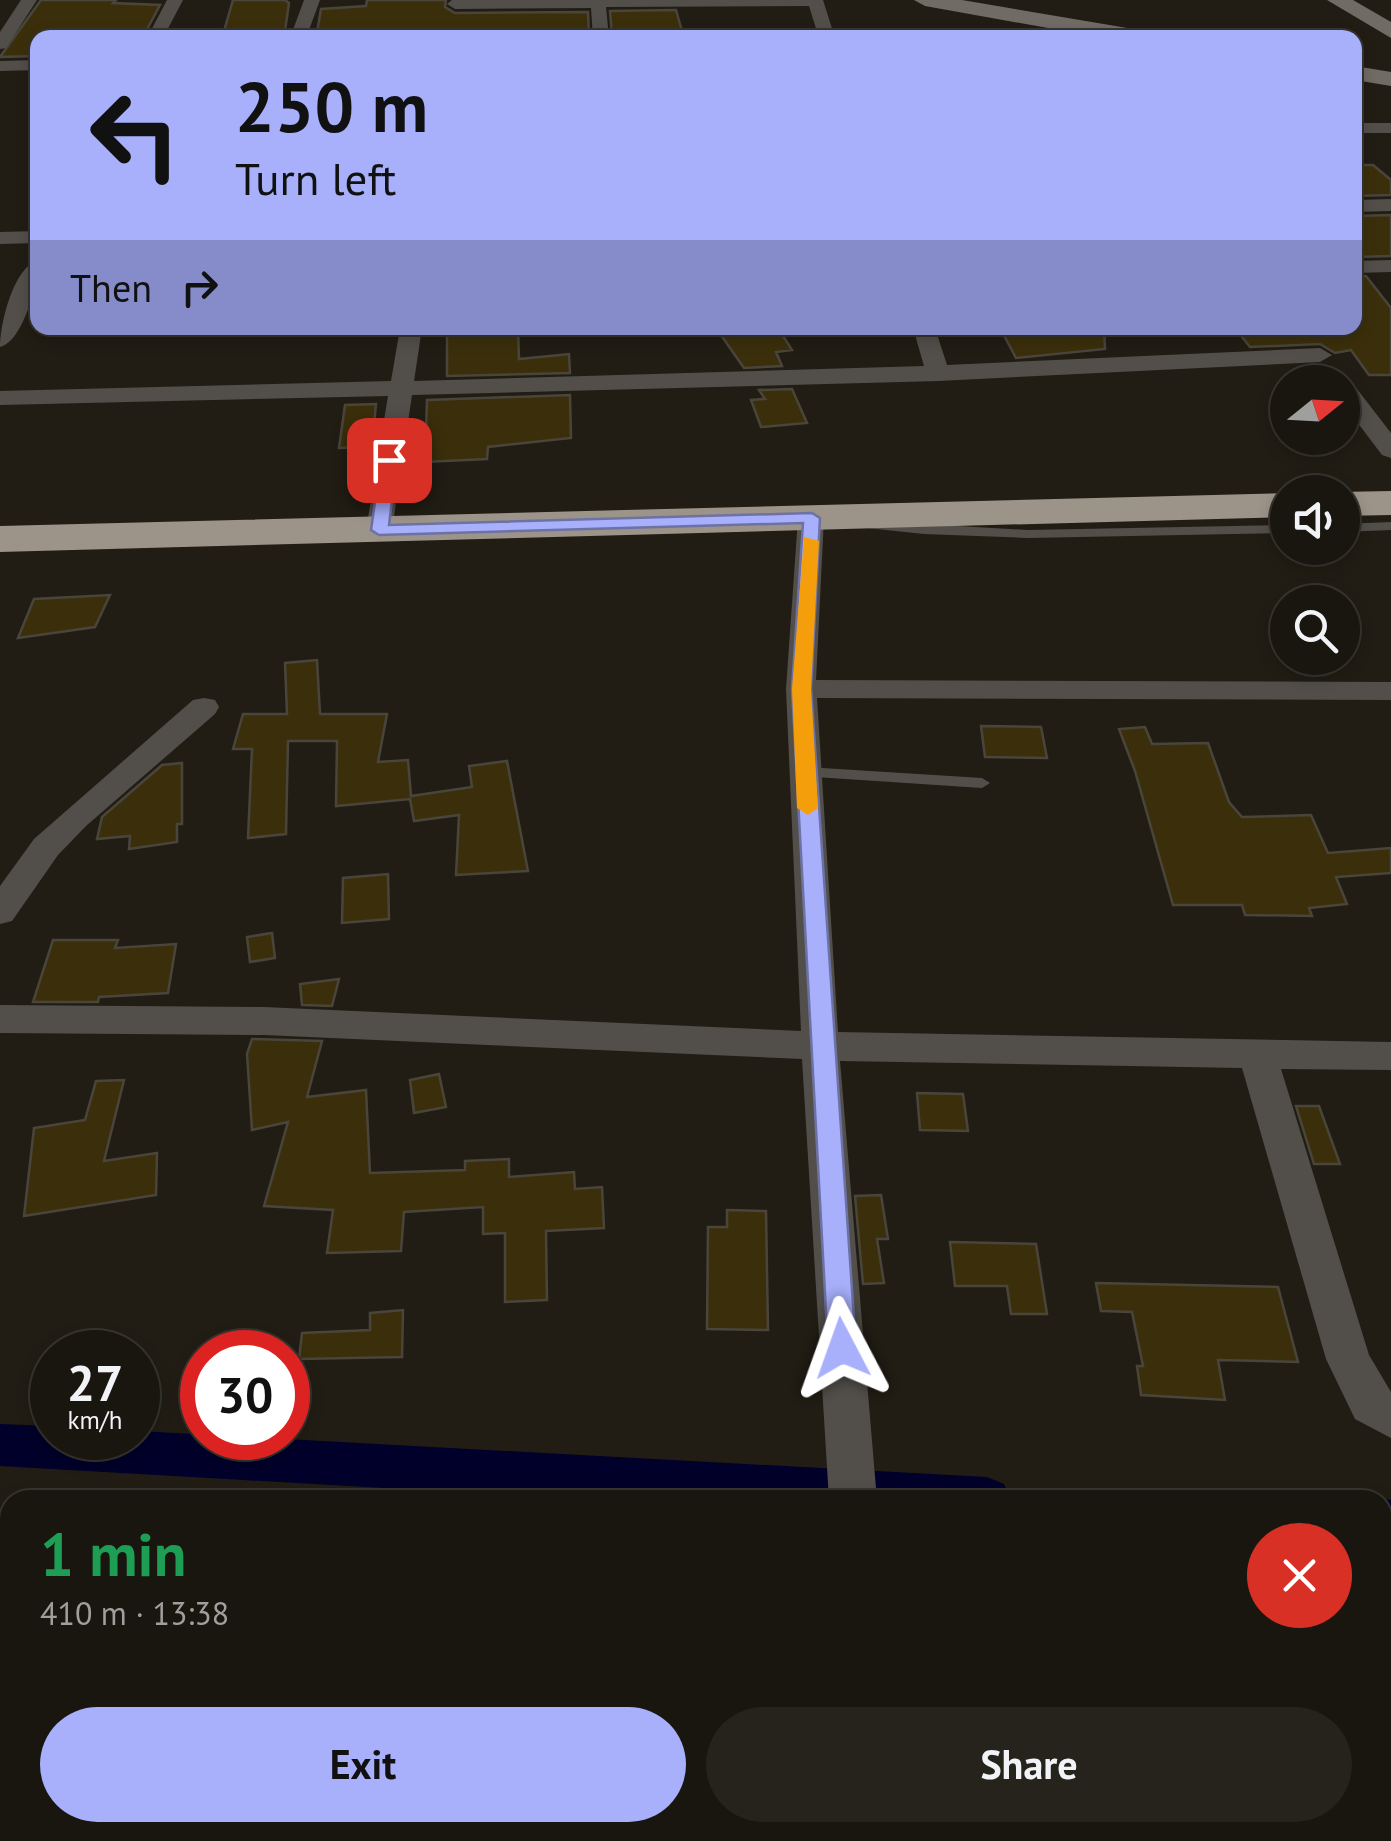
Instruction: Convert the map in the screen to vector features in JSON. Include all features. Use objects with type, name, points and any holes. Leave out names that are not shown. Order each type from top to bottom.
[{"type":"highway","points":[[1360,504],[1391,503]]},
{"type":"highway","points":[[0,539],[1270,505]]},
{"type":"street","points":[[159,30],[175,0]]},
{"type":"street","points":[[301,30],[312,0]]},
{"type":"street","points":[[455,8],[815,0],[824,30]]},
{"type":"street","points":[[925,0],[1099,30]]},
{"type":"street","points":[[1338,0],[1391,31]]},
{"type":"street","points":[[0,7],[27,3]]},
{"type":"street","points":[[0,44],[27,3]]},
{"type":"street","points":[[598,3],[600,30]]},
{"type":"street","points":[[0,66],[30,65]]},
{"type":"street","points":[[1362,74],[1391,79]]},
{"type":"street","points":[[1362,128],[1391,128]]},
{"type":"street","points":[[1362,206],[1391,205]]},
{"type":"street","points":[[0,238],[30,238]]},
{"type":"street","points":[[1362,267],[1391,266]]},
{"type":"street","points":[[0,340],[28,306]]},
{"type":"street","points":[[379,530],[410,335]]},
{"type":"street","points":[[926,335],[938,374]]},
{"type":"street","points":[[1305,335],[1328,365]]},
{"type":"street","points":[[0,398],[938,374],[1320,355]]},
{"type":"street","points":[[1360,408],[1391,450]]},
{"type":"street","points":[[812,518],[802,689],[820,1046],[852,1490]]},
{"type":"street","points":[[802,689],[1080,693],[1391,690]]},
{"type":"street","points":[[0,912],[46,846],[204,706]]},
{"type":"street","points":[[0,1019],[264,1021],[820,1046],[1391,1056]]},
{"type":"street","points":[[1257,1053],[1348,1358],[1371,1404],[1391,1417]]},
{"type":"lane","points":[[812,518],[986,536],[1270,529]]},
{"type":"lane","points":[[1360,527],[1391,526]]},
{"type":"lane","points":[[806,772],[982,784]]},
{"type":"building","points":[[41,0],[116,0],[113,3],[160,5],[147,30],[30,30],[30,56],[0,57]]},
{"type":"building","points":[[233,0],[289,3],[285,30],[224,30]]},
{"type":"building","points":[[367,0],[446,0],[445,7],[455,13],[588,12],[589,30],[317,30],[321,9],[366,6]]},
{"type":"building","points":[[676,10],[682,30],[612,30],[610,11]]},
{"type":"building","points":[[1362,165],[1373,165],[1391,180],[1391,195],[1362,196]]},
{"type":"building","points":[[1391,215],[1391,256],[1362,257],[1362,216]]},
{"type":"building","points":[[1362,276],[1366,276],[1391,308],[1391,375],[1369,375],[1351,350],[1335,353],[1320,344],[1250,347],[1241,335],[1362,335]]},
{"type":"building","points":[[447,335],[518,335],[519,359],[569,354],[570,373],[447,376]]},
{"type":"building","points":[[721,335],[782,335],[792,350],[776,352],[782,366],[744,368]]},
{"type":"building","points":[[1004,335],[1104,335],[1105,349],[1016,358]]},
{"type":"building","points":[[792,389],[807,423],[761,427],[751,400],[765,399],[759,390]]},
{"type":"building","points":[[570,395],[571,438],[488,447],[487,459],[425,462],[427,400]]},
{"type":"building","points":[[376,404],[372,447],[339,448],[345,405]]},
{"type":"building","points":[[110,595],[95,627],[18,638],[34,599]]},
{"type":"building","points":[[317,660],[320,714],[387,714],[378,762],[408,760],[411,796],[472,787],[469,766],[507,761],[528,871],[456,875],[459,815],[414,821],[410,799],[336,806],[337,741],[288,741],[286,834],[248,838],[252,749],[233,749],[243,714],[287,714],[285,663]]},
{"type":"building","points":[[981,726],[1041,727],[1047,758],[985,757]]},
{"type":"building","points":[[1145,727],[1152,744],[1208,743],[1229,802],[1242,817],[1311,815],[1328,853],[1391,848],[1391,873],[1336,877],[1347,904],[1309,908],[1312,916],[1245,915],[1242,905],[1173,905],[1119,729]]},
{"type":"building","points":[[182,763],[182,824],[177,824],[177,842],[129,849],[130,836],[97,839],[102,817],[162,765]]},
{"type":"building","points":[[388,874],[389,919],[342,923],[343,878]]},
{"type":"building","points":[[272,933],[275,958],[250,962],[247,937]]},
{"type":"building","points":[[53,940],[118,940],[115,948],[176,944],[168,993],[99,997],[98,1002],[33,1002]]},
{"type":"building","points":[[339,979],[332,1006],[302,1005],[300,984]]},
{"type":"building","points":[[252,1039],[322,1041],[307,1097],[366,1090],[370,1173],[465,1170],[465,1161],[509,1159],[509,1177],[574,1172],[575,1189],[602,1187],[604,1228],[546,1231],[547,1300],[505,1302],[505,1233],[483,1234],[483,1207],[404,1212],[401,1251],[327,1253],[333,1210],[264,1206],[288,1122],[252,1130],[247,1054]]},
{"type":"building","points":[[439,1074],[446,1107],[414,1113],[410,1080]]},
{"type":"building","points":[[124,1080],[104,1161],[157,1153],[156,1195],[24,1216],[34,1128],[85,1120],[96,1081]]},
{"type":"building","points":[[917,1093],[963,1094],[968,1131],[920,1130]]},
{"type":"building","points":[[1296,1106],[1319,1106],[1340,1164],[1314,1164]]},
{"type":"building","points":[[881,1195],[888,1239],[877,1239],[884,1283],[863,1284],[855,1196]]},
{"type":"building","points":[[727,1210],[766,1211],[768,1330],[707,1329],[708,1227],[727,1227]]},
{"type":"building","points":[[950,1242],[1036,1244],[1047,1314],[1011,1314],[1007,1286],[955,1286]]},
{"type":"building","points":[[1096,1283],[1278,1287],[1298,1362],[1218,1360],[1225,1400],[1141,1395],[1137,1366],[1143,1366],[1132,1312],[1101,1311]]},
{"type":"building","points":[[403,1310],[402,1357],[310,1359],[310,1333],[370,1330],[370,1313]]},
{"type":"waterway","points":[[0,1445],[808,1490]]},
{"type":"slow traffic","points":[[808,808],[802,689],[810,541]]},
{"type":"route","points":[[389,460],[379,530],[812,518],[802,689],[820,1046],[842,1348]]}]
